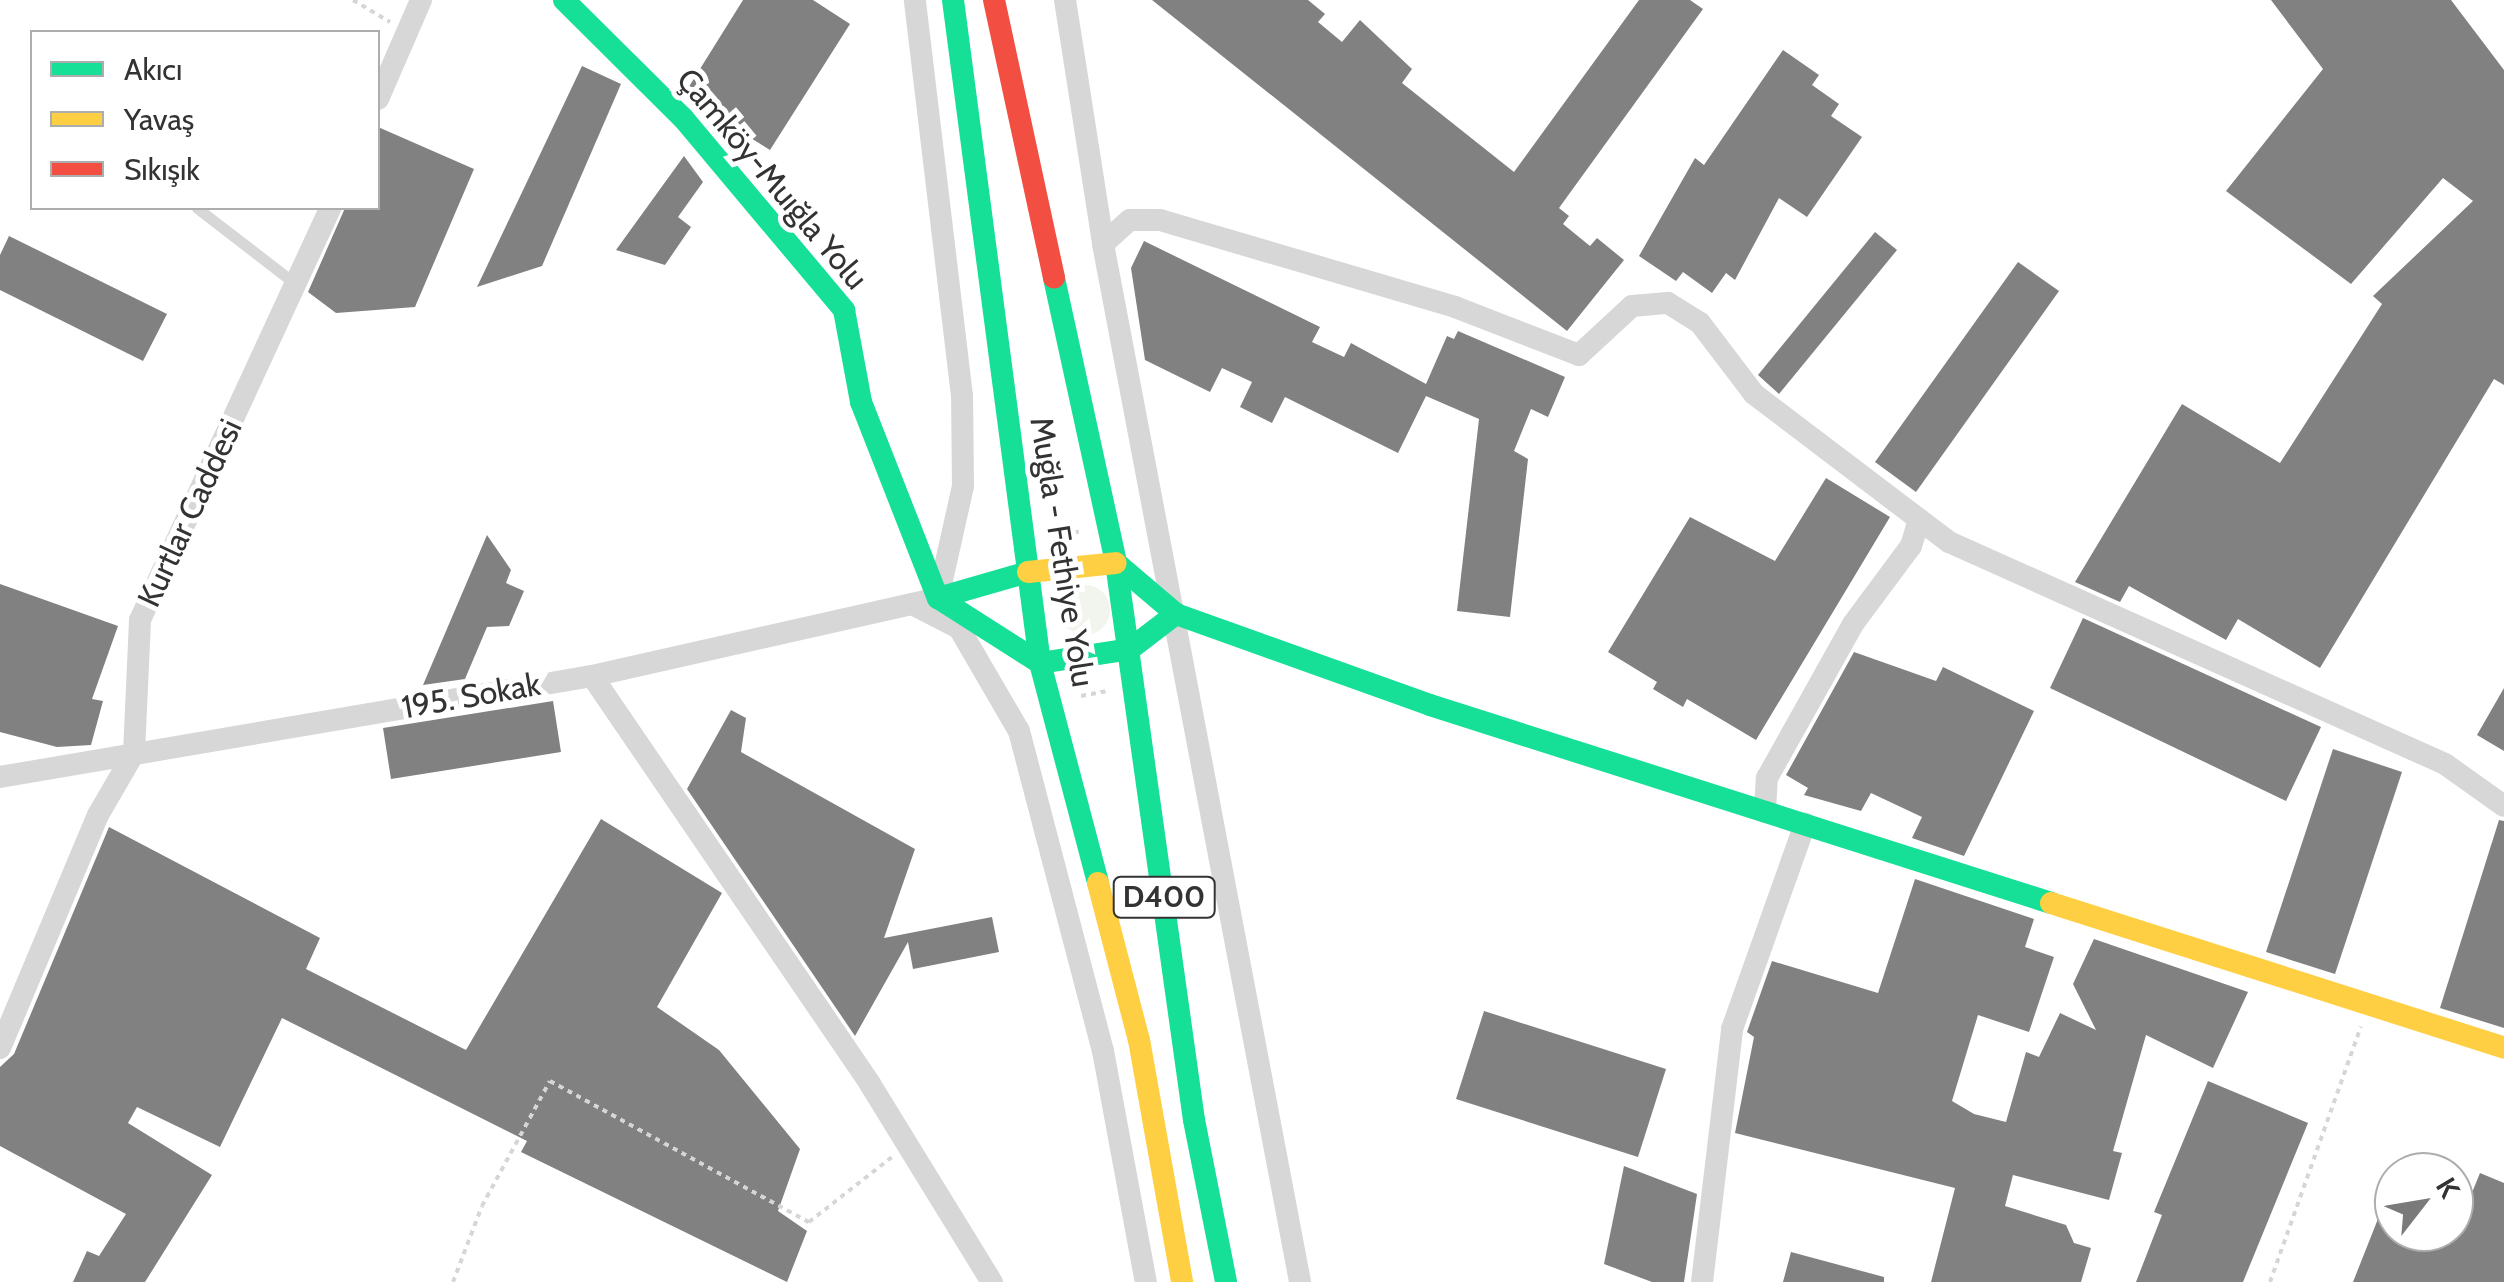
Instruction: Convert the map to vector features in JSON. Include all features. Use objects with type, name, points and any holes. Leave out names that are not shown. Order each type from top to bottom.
[{"type":"main road","name":"Çamköy-Muığla Yolu","points":[[564,0],[683,118],[844,310],[862,402],[938,598]]},
{"type":"main road","name":"Muğla - Fethiye Yolu","points":[[954,0],[1040,663],[1139,1040],[1182,1282]]},
{"type":"main road","name":"Muğla - Fethiye Yolu","points":[[994,0],[1116,562],[1194,1120],[1226,1282]]},
{"type":"main road","points":[[938,598],[1028,572],[1116,562],[1176,614],[1765,812],[2504,1048]]},
{"type":"main road","points":[[938,598],[1040,663],[1130,649],[1176,614]]},
{"type":"street","points":[[380,94],[421,0]]},
{"type":"street","points":[[914,0],[962,396],[963,486],[938,598]]},
{"type":"street","points":[[1065,0],[1104,244],[1300,1282]]},
{"type":"street","name":"Kurtlar Caddesi","points":[[0,1048],[98,816],[134,753],[140,620],[329,210]]},
{"type":"street","points":[[1104,244],[1130,220],[1160,220],[1455,306],[1580,355],[1632,306],[1668,303],[1700,323],[1754,394],[1949,542],[2445,764],[2504,806]]},
{"type":"street","points":[[1765,812],[1767,778],[1853,624],[1911,546],[1919,519]]},
{"type":"street","name":"195. Sokak","points":[[0,778],[592,676],[938,598]]},
{"type":"street","points":[[912,604],[959,628],[1019,730],[1103,1052],[1146,1282]]},
{"type":"street","points":[[592,676],[909,1145],[992,1282]]},
{"type":"street","points":[[1702,1282],[1732,1029],[1806,824]]},
{"type":"lane","points":[[199,210],[296,285]]},
{"type":"path","points":[[353,0],[407,32]]},
{"type":"path","points":[[1024,538],[1109,528]]},
{"type":"path","points":[[1050,701],[1135,686]]},
{"type":"path","points":[[2270,1282],[2369,1004]]},
{"type":"path","points":[[453,1282],[482,1206],[550,1081],[809,1222],[909,1145]]},
{"type":"shaded area","points":[[1085,585],[1103,592],[1110,610],[1103,628],[1085,635],[1067,628],[1060,610],[1067,592]]},
{"type":"building","points":[[743,0],[813,0],[850,24],[770,150],[722,120],[711,123],[685,93]]},
{"type":"building","points":[[1152,0],[1308,0],[1325,14],[1318,22],[1342,42],[1360,20],[1412,69],[1402,83],[1514,172],[1639,0],[1690,0],[1703,9],[1559,208],[1569,216],[1563,224],[1590,246],[1597,238],[1624,260],[1567,331]]},
{"type":"building","points":[[2271,0],[2451,0],[2504,70],[2504,385],[2494,379],[2320,668],[2238,619],[2226,640],[2129,586],[2120,602],[2075,582],[2182,404],[2280,463],[2382,304],[2373,296],[2473,201],[2443,178],[2351,284],[2226,191],[2323,69]]},
{"type":"building","points":[[1783,50],[1819,75],[1812,85],[1839,104],[1831,116],[1862,137],[1807,217],[1779,198],[1735,280],[1726,273],[1712,293],[1683,272],[1676,281],[1639,256],[1695,158],[1704,165]]},
{"type":"building","points":[[582,66],[621,84],[542,266],[477,287]]},
{"type":"building","points":[[380,128],[474,169],[415,307],[336,313],[308,292],[344,210],[380,210]]},
{"type":"building","points":[[684,156],[703,182],[678,217],[691,227],[665,265],[616,250]]},
{"type":"building","points":[[1875,232],[1897,250],[1779,394],[1758,375]]},
{"type":"building","points":[[9,236],[167,314],[143,361],[0,290],[0,255]]},
{"type":"building","points":[[1144,241],[1320,327],[1312,342],[1344,357],[1351,343],[1426,384],[1447,336],[1454,339],[1458,331],[1565,377],[1548,417],[1531,409],[1514,451],[1528,459],[1510,617],[1457,611],[1479,419],[1426,396],[1398,453],[1285,397],[1272,423],[1240,407],[1252,382],[1222,368],[1210,392],[1145,360],[1131,268]]},
{"type":"building","points":[[2018,262],[2059,291],[1916,492],[1875,462]]},
{"type":"building","points":[[1826,478],[1890,517],[1756,740],[1687,699],[1683,707],[1653,689],[1657,682],[1608,652],[1690,517],[1775,561]]},
{"type":"building","points":[[487,535],[511,570],[506,583],[524,591],[509,626],[487,627],[465,679],[423,685]]},
{"type":"building","points":[[0,584],[118,626],[92,699],[103,701],[91,745],[57,747],[0,732]]},
{"type":"building","points":[[2083,618],[2321,727],[2286,801],[2050,688]]},
{"type":"building","points":[[1854,652],[1936,681],[1943,667],[2034,711],[1964,856],[1912,838],[1922,817],[1871,793],[1861,811],[1804,795],[1808,788],[1786,775]]},
{"type":"building","points":[[2504,688],[2504,751],[2477,735]]},
{"type":"building","points":[[553,701],[561,752],[391,779],[383,728]]},
{"type":"building","points":[[731,710],[746,718],[741,752],[915,849],[884,938],[992,917],[999,952],[913,969],[908,942],[855,1036],[687,789]]},
{"type":"building","points":[[2333,749],[2402,772],[2335,974],[2266,952]]},
{"type":"building","points":[[601,819],[722,893],[657,1007],[719,1050],[800,1149],[778,1211],[807,1231],[787,1282],[521,1152],[527,1141],[282,1018],[220,1147],[137,1107],[128,1123],[212,1175],[145,1282],[73,1282],[87,1251],[99,1256],[126,1214],[0,1146],[0,1067],[14,1054],[109,827],[320,938],[306,969],[466,1050]]},
{"type":"building","points":[[2499,820],[2504,821],[2504,1028],[2440,1008]]},
{"type":"building","points":[[1915,879],[2034,919],[2025,947],[2054,957],[2029,1032],[1978,1015],[1952,1101],[1974,1114],[2006,1122],[2026,1052],[2039,1057],[2060,1013],[2096,1030],[2073,984],[2094,939],[2248,992],[2213,1068],[2146,1035],[2113,1151],[2122,1153],[2109,1200],[2013,1175],[2005,1206],[2066,1225],[2074,1243],[2091,1248],[2081,1282],[1931,1282],[1955,1188],[1735,1133],[1754,1037],[1747,1032],[1772,961],[1878,993]]},
{"type":"building","points":[[1484,1011],[1666,1069],[1638,1157],[1456,1099]]},
{"type":"building","points":[[2208,1081],[2308,1123],[2243,1282],[2136,1282],[2162,1215],[2154,1212]]},
{"type":"building","points":[[1624,1166],[1697,1194],[1684,1282],[1652,1282],[1604,1264]]},
{"type":"building","points":[[2480,1173],[2504,1183],[2504,1282],[2353,1282],[2374,1229],[2374,1252],[2474,1252],[2474,1188]]},
{"type":"building","points":[[1791,1252],[1884,1277],[1884,1282],[1783,1282]]},
{"type":"traffic: fast","points":[[564,0],[683,118],[844,310],[861,402],[938,598]]},
{"type":"traffic: fast","points":[[953,0],[1040,663],[1098,883]]},
{"type":"traffic: fast","points":[[1054,278],[1116,563],[1194,1120],[1226,1282]]},
{"type":"traffic: fast","points":[[1116,563],[1176,614],[1430,705],[2051,903]]},
{"type":"traffic: fast","points":[[938,598],[1028,572]]},
{"type":"traffic: fast","points":[[938,598],[1040,663]]},
{"type":"traffic: fast","points":[[1130,649],[1176,614]]},
{"type":"traffic: fast","points":[[1040,663],[1130,649]]},
{"type":"traffic: slow","points":[[1028,572],[1116,563]]},
{"type":"traffic: slow","points":[[1098,883],[1139,1040],[1182,1282]]},
{"type":"traffic: slow","points":[[2051,903],[2504,1048]]},
{"type":"traffic: jam","points":[[994,0],[1054,278]]}]
